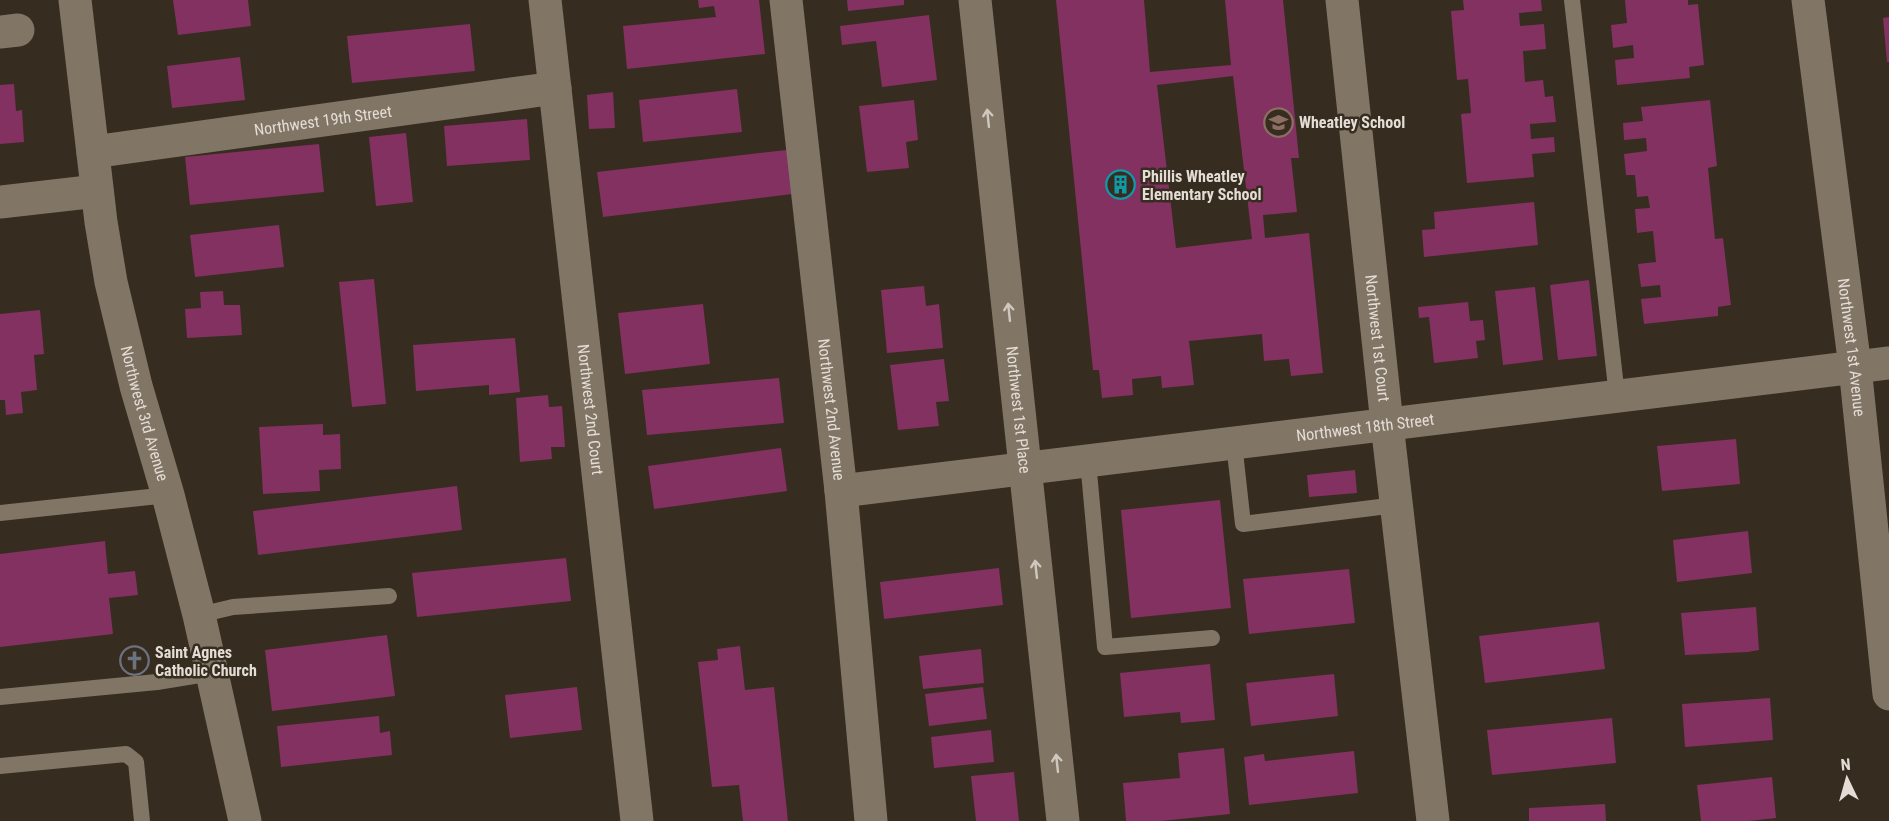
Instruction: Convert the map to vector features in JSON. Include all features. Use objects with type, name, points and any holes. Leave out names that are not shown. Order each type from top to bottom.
[{"type":"street","name":"Northwest 3rd Avenue","points":[[75,0],[105,253],[136,386],[168,495],[199,615],[245,821]]},
{"type":"street","name":"Northwest 2nd Court","points":[[545,0],[637,821]]},
{"type":"street","name":"Northwest 2nd Avenue","points":[[786,0],[841,491],[872,821]]},
{"type":"street","name":"Northwest 1st Place","points":[[975,0],[1063,821]]},
{"type":"street","name":"Northwest 1st Court","points":[[1342,0],[1387,424],[1433,821]]},
{"type":"street","name":"Northwest 1st Avenue","points":[[1808,0],[1855,368],[1889,694]]},
{"type":"street","name":"Northwest 19th Street","points":[[93,152],[555,87]]},
{"type":"street","points":[[0,202],[97,191]]},
{"type":"street","name":"Northwest 18th Street","points":[[841,491],[1889,363]]},
{"type":"lane","points":[[1572,0],[1617,396]]},
{"type":"lane","points":[[1234,443],[1243,524],[1396,505]]},
{"type":"lane","points":[[1088,461],[1105,647],[1212,638]]},
{"type":"lane","points":[[0,513],[168,495]]},
{"type":"lane","points":[[199,615],[233,607],[389,596]]},
{"type":"lane","points":[[0,697],[158,682],[212,673]]},
{"type":"lane","points":[[0,766],[126,754],[136,762],[142,821]]},
{"type":"building","points":[[173,0],[248,0],[251,26],[178,35]]},
{"type":"building","points":[[698,0],[759,0],[765,54],[627,69],[623,26],[716,17],[714,6],[699,8]]},
{"type":"building","points":[[847,0],[904,0],[904,5],[848,11]]},
{"type":"building","name":"Phillis Wheatley Elementary School","points":[[1056,0],[1144,0],[1150,72],[1231,65],[1225,0],[1283,0],[1299,158],[1291,158],[1297,212],[1263,215],[1265,238],[1309,233],[1323,373],[1291,376],[1289,359],[1264,361],[1262,334],[1189,341],[1194,385],[1162,388],[1161,376],[1132,379],[1133,395],[1102,398],[1099,370],[1093,370]],"holes":[[[1233,76],[1252,239],[1176,248],[1157,85]]]},
{"type":"building","points":[[1463,0],[1541,0],[1542,11],[1519,13],[1520,26],[1544,24],[1546,49],[1523,51],[1525,82],[1543,80],[1545,97],[1553,96],[1556,122],[1530,124],[1531,139],[1554,137],[1555,152],[1532,154],[1534,177],[1467,183],[1461,114],[1471,113],[1468,79],[1457,80],[1451,11],[1464,10]]},
{"type":"building","points":[[1625,0],[1688,0],[1688,5],[1698,4],[1704,65],[1689,67],[1690,78],[1617,85],[1615,60],[1634,58],[1633,45],[1613,48],[1611,25],[1627,23]]},
{"type":"building","points":[[929,15],[937,80],[882,87],[876,41],[842,45],[840,26]]},
{"type":"building","points":[[1889,17],[1889,62],[1887,62],[1883,18]]},
{"type":"building","points":[[470,24],[475,71],[352,83],[347,36]]},
{"type":"building","points":[[240,57],[245,100],[172,108],[167,66]]},
{"type":"building","points":[[14,84],[16,111],[22,110],[24,142],[0,144],[0,85]]},
{"type":"building","points":[[737,89],[742,132],[643,142],[639,100]]},
{"type":"building","points":[[613,92],[615,128],[589,129],[587,95]]},
{"type":"building","points":[[914,100],[918,140],[906,142],[909,168],[867,172],[859,106]]},
{"type":"building","points":[[1710,100],[1717,166],[1708,168],[1715,239],[1723,238],[1731,305],[1718,307],[1718,316],[1644,324],[1641,299],[1661,297],[1660,285],[1641,287],[1638,264],[1656,262],[1653,231],[1637,233],[1635,209],[1650,208],[1648,196],[1637,197],[1635,175],[1626,175],[1624,154],[1647,151],[1646,138],[1624,140],[1623,123],[1643,121],[1641,107]]},
{"type":"building","points":[[527,119],[530,160],[447,166],[444,126]]},
{"type":"building","points":[[406,133],[413,202],[376,206],[369,137]]},
{"type":"building","points":[[319,144],[324,192],[190,205],[185,157]]},
{"type":"building","points":[[795,149],[800,193],[603,217],[597,172]]},
{"type":"building","points":[[1534,202],[1538,245],[1424,257],[1422,230],[1435,229],[1434,212]]},
{"type":"building","points":[[279,225],[284,267],[195,277],[190,235]]},
{"type":"building","points":[[374,279],[386,404],[352,407],[339,282]]},
{"type":"building","points":[[1589,280],[1597,356],[1558,360],[1550,285]]},
{"type":"building","points":[[924,286],[926,306],[939,304],[943,348],[887,353],[881,290]]},
{"type":"building","points":[[1535,287],[1543,360],[1503,365],[1495,291]]},
{"type":"building","points":[[223,291],[224,305],[240,305],[242,335],[187,338],[185,309],[201,308],[200,292]]},
{"type":"building","points":[[1468,302],[1470,321],[1483,320],[1485,340],[1476,341],[1478,358],[1434,363],[1429,317],[1419,318],[1418,307]]},
{"type":"building","points":[[703,304],[710,364],[625,374],[618,313]]},
{"type":"building","points":[[40,310],[44,354],[34,355],[37,390],[21,392],[23,413],[6,415],[5,400],[0,400],[0,314]]},
{"type":"building","points":[[515,338],[520,392],[489,395],[489,385],[416,391],[413,345]]},
{"type":"building","points":[[944,359],[949,401],[936,402],[939,426],[898,430],[890,365]]},
{"type":"building","points":[[779,378],[784,423],[647,435],[642,390]]},
{"type":"building","points":[[548,395],[549,407],[562,406],[565,447],[551,447],[552,459],[520,462],[516,398]]},
{"type":"building","points":[[323,424],[323,435],[340,434],[341,469],[319,470],[320,491],[263,494],[259,427]]},
{"type":"building","points":[[1736,439],[1740,484],[1662,491],[1657,446]]},
{"type":"building","points":[[781,448],[787,491],[654,509],[648,466]]},
{"type":"building","points":[[1355,470],[1357,493],[1309,497],[1307,475]]},
{"type":"building","points":[[457,486],[462,530],[258,555],[253,511]]},
{"type":"building","points":[[1220,500],[1231,608],[1131,618],[1121,510]]},
{"type":"building","points":[[1748,531],[1752,573],[1677,582],[1673,540]]},
{"type":"building","points":[[105,541],[108,574],[135,571],[138,595],[109,598],[113,634],[0,647],[0,554]]},
{"type":"building","points":[[566,558],[571,601],[417,617],[412,573]]},
{"type":"building","points":[[999,568],[1003,605],[884,619],[880,582]]},
{"type":"building","points":[[1349,569],[1355,623],[1249,634],[1243,579]]},
{"type":"building","points":[[1756,607],[1759,650],[1685,655],[1681,613]]},
{"type":"building","points":[[1599,622],[1605,669],[1485,683],[1479,636]]},
{"type":"building","points":[[387,635],[395,696],[272,711],[265,650]]},
{"type":"building","points":[[740,646],[745,690],[774,687],[788,821],[743,821],[739,785],[712,787],[698,662],[718,660],[717,649]]},
{"type":"building","points":[[981,649],[984,683],[923,689],[919,656]]},
{"type":"building","points":[[1210,664],[1215,720],[1181,723],[1180,712],[1124,717],[1120,673]]},
{"type":"building","points":[[1334,674],[1338,716],[1251,726],[1246,683]]},
{"type":"building","points":[[577,687],[582,730],[510,738],[505,695]]},
{"type":"building","points":[[983,687],[987,719],[929,726],[925,694]]},
{"type":"building","points":[[1770,698],[1773,740],[1685,747],[1682,704]]},
{"type":"building","points":[[379,716],[380,733],[390,731],[392,755],[281,767],[277,726]]},
{"type":"building","points":[[1612,718],[1616,763],[1492,775],[1487,730]]},
{"type":"building","points":[[991,730],[994,762],[934,768],[931,737]]},
{"type":"building","points":[[1224,748],[1230,814],[1161,821],[1126,821],[1123,783],[1180,778],[1178,753]]},
{"type":"building","points":[[1354,751],[1358,793],[1249,805],[1244,757],[1264,754],[1265,761]]},
{"type":"building","points":[[1014,772],[1019,821],[976,821],[971,776]]},
{"type":"building","points":[[1772,777],[1776,818],[1749,821],[1701,821],[1697,785]]},
{"type":"building","points":[[1605,804],[1606,821],[1529,821],[1529,808]]},
{"type":"place","name":"Wheatley School","points":[[1278,122]]},
{"type":"place","name":"Phillis Wheatley Elementary School","points":[[1121,185]]},
{"type":"place","name":"Saint Agnes Catholic Church","points":[[134,661]]}]
